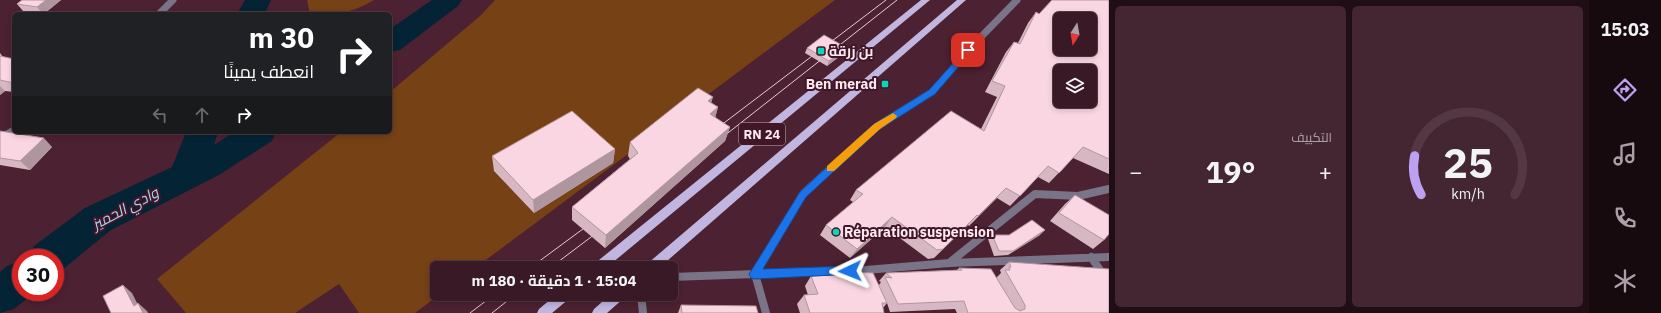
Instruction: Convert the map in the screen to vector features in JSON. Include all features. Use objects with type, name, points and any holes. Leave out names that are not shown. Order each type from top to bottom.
[{"type":"main road","name":"RN 24","points":[[607,261],[926,0]]},
{"type":"main road","name":"RN 24","points":[[659,261],[962,0]]},
{"type":"main road","points":[[543,313],[558,301]]},
{"type":"main road","points":[[598,313],[612,301]]},
{"type":"street","points":[[161,12],[173,0]]},
{"type":"street","points":[[766,313],[755,274],[803,194],[877,126],[932,92],[978,40],[1017,0]]},
{"type":"street","points":[[0,138],[12,131]]},
{"type":"street","points":[[949,263],[1035,194],[1078,196],[1109,189]]},
{"type":"street","points":[[1078,196],[1089,205]]},
{"type":"street","points":[[678,277],[755,274],[867,274],[949,263],[983,266],[1091,257],[1109,257]]},
{"type":"street","points":[[1091,257],[1109,283]]},
{"type":"street","points":[[642,301],[643,313]]},
{"type":"shaded area","points":[[307,0],[374,0],[351,11],[310,12]]},
{"type":"shaded area","points":[[495,0],[835,0],[484,261],[430,261],[431,301],[415,313],[359,313],[339,284],[295,313],[186,313],[157,279],[338,134],[392,134],[392,90],[480,16]]},
{"type":"building","points":[[22,0],[46,0],[37,7],[17,4]]},
{"type":"building","points":[[1052,0],[1109,0],[1109,159],[1083,147],[1059,173],[1048,166],[1020,196],[1006,188],[943,249],[937,250],[892,217],[857,249],[826,225],[863,194],[856,190],[951,111],[984,131],[1005,86],[992,81],[1014,42],[1020,44],[1036,12],[1039,14]]},
{"type":"building","points":[[824,35],[847,48],[829,61],[807,48]]},
{"type":"building","points":[[0,56],[12,59],[12,83],[0,80]]},
{"type":"building","points":[[698,88],[713,97],[708,101],[718,107],[710,114],[730,127],[606,235],[572,207],[638,153],[630,142]]},
{"type":"building","points":[[572,111],[615,149],[533,200],[492,156]]},
{"type":"building","points":[[0,131],[44,138],[20,161],[0,158]]},
{"type":"building","points":[[1075,195],[1109,215],[1109,234],[1104,240],[1059,213]]},
{"type":"building","points":[[1032,220],[1045,230],[1013,251],[999,251],[992,235],[1009,235]]},
{"type":"building","points":[[1009,262],[1109,269],[1109,313],[968,313],[964,301],[898,304],[885,277],[892,278],[886,273],[962,270],[959,268],[991,269],[1015,308],[1020,311],[1025,309],[1025,305],[1005,270],[1010,270],[1009,267],[1011,267]]},
{"type":"building","points":[[852,272],[873,273],[887,303],[882,303],[884,313],[810,313],[804,295],[818,294],[811,276],[853,274]]},
{"type":"building","points":[[123,285],[134,306],[138,303],[143,313],[111,313],[103,296]]},
{"type":"building","points":[[681,305],[756,306],[758,313],[682,313]]},
{"type":"waterway","name":"وادي الحميز","points":[[252,12],[258,0]]},
{"type":"waterway","name":"وادي الحميز","points":[[392,42],[449,0]]},
{"type":"waterway","name":"وادي الحميز","points":[[186,176],[201,134]]},
{"type":"waterway","name":"وادي الحميز","points":[[186,176],[207,166],[257,134]]},
{"type":"waterway","name":"وادي الحميز","points":[[60,249],[98,219],[186,176]]},
{"type":"waterway","name":"وادي الحميز","points":[[0,296],[12,286]]},
{"type":"tram line","points":[[716,129],[886,0]]},
{"type":"tram line","points":[[719,140],[897,0]]},
{"type":"tram line","points":[[539,261],[591,223]]},
{"type":"tram line","points":[[559,261],[599,231]]},
{"type":"tram line","points":[[470,313],[486,301]]},
{"type":"tram line","points":[[492,313],[507,301]]},
{"type":"slow traffic","points":[[831,169],[877,126],[893,116]]},
{"type":"place","name":"بن زرقة","points":[[821,51]]},
{"type":"place","name":"Ben merad","points":[[885,84]]},
{"type":"place","name":"Réparation suspension","points":[[836,232]]},
{"type":"route","points":[[850,271],[755,274],[803,194],[877,126],[932,92],[968,50]]}]
